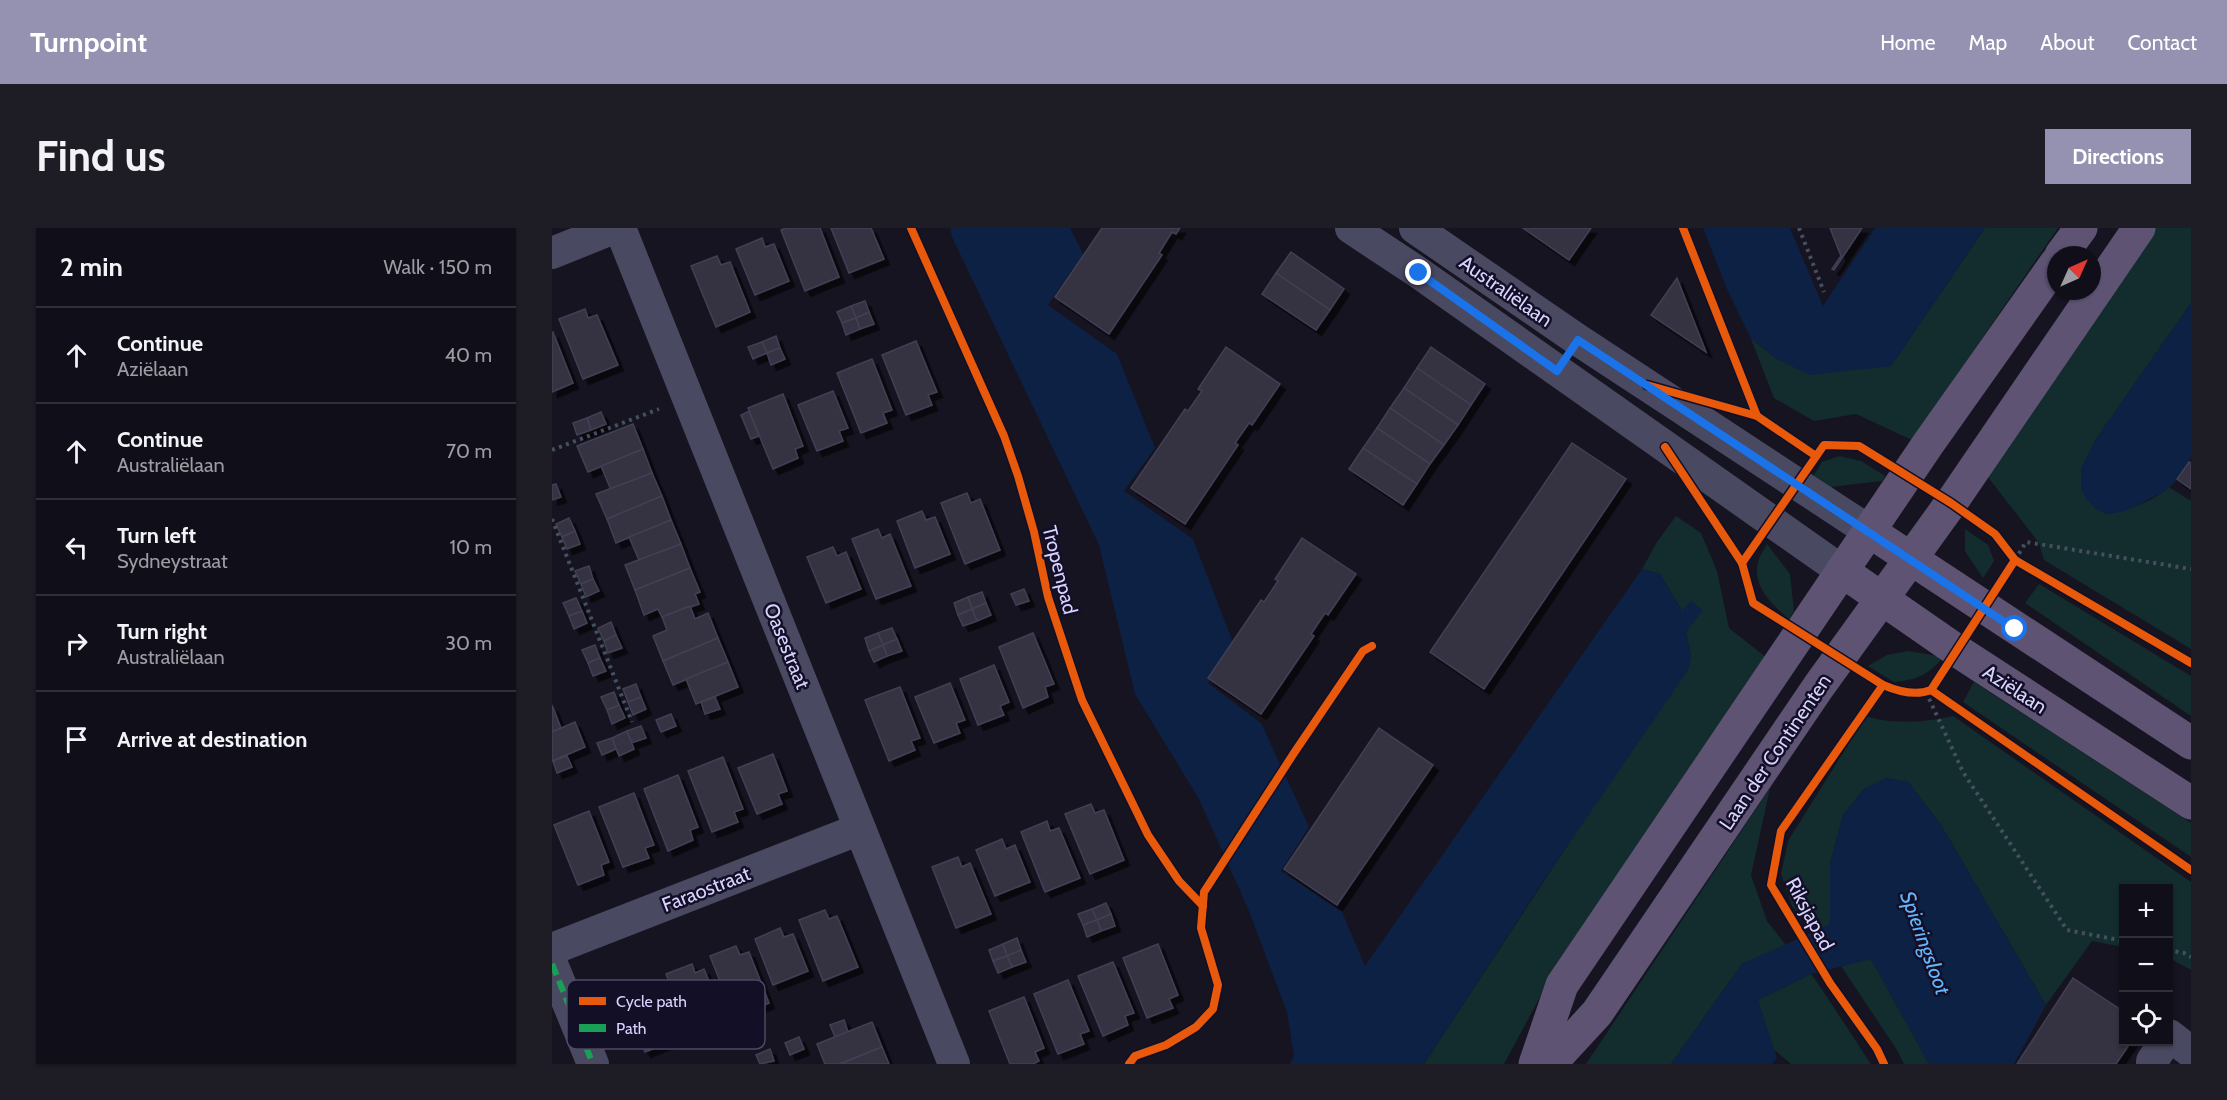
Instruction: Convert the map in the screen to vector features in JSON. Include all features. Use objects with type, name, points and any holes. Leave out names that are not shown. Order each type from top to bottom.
[{"type":"main road","points":[[2068,246],[2081,228]]},
{"type":"main road","name":"Laan der Continenten","points":[[1550,1064],[1597,1013],[1819,686],[1911,559],[2139,228]]},
{"type":"main road","points":[[1535,1064],[1562,985],[1869,531],[2047,276]]},
{"type":"main road","points":[[1869,531],[2191,743]]},
{"type":"main road","name":"Aziëlaan","points":[[1842,571],[1956,650],[2191,803]]},
{"type":"street","points":[[552,253],[614,228]]},
{"type":"street","name":"Oasestraat","points":[[620,228],[954,1064]]},
{"type":"street","name":"Australiëlaan","points":[[1351,228],[1419,273],[1842,571]]},
{"type":"street","points":[[1419,273],[1426,236]]},
{"type":"street","name":"Australiëlaan","points":[[1426,236],[1578,340],[1869,531]]},
{"type":"street","points":[[1557,371],[1578,340]]},
{"type":"street","name":"Faraostraat","points":[[552,949],[860,829]]},
{"type":"street","points":[[552,964],[567,1001]]},
{"type":"street","points":[[2173,1038],[2191,1052]]},
{"type":"street","points":[[2152,1064],[2151,1061],[2162,1046]]},
{"type":"street","points":[[587,1049],[593,1064]]},
{"type":"path","points":[[1799,228],[1824,292]]},
{"type":"path","points":[[552,450],[687,398]]},
{"type":"path","points":[[552,519],[632,722]]},
{"type":"path","points":[[1985,608],[2019,562],[2026,542],[2191,568]]},
{"type":"path","points":[[2008,551],[2019,562]]},
{"type":"path","points":[[1938,694],[1931,690],[1922,692],[1963,772],[2067,930],[2119,940]]},
{"type":"path","points":[[2173,951],[2191,957]]},
{"type":"green space","points":[[1985,228],[2058,228],[1912,440],[1856,414],[1814,421],[1774,398],[1751,339],[1779,360],[1891,366]]},
{"type":"green space","points":[[2146,228],[2191,228],[2191,303],[2094,442],[2106,514],[2140,505],[2169,487],[2191,501],[2191,649],[2044,560],[2039,543],[1984,472],[2098,300],[2101,300],[2101,296]]},
{"type":"green space","points":[[1839,456],[1861,461],[1885,476],[1882,481],[1830,487],[1811,480],[1822,462]]},
{"type":"green space","points":[[1676,516],[1701,533],[1717,571],[1729,628],[1767,658],[1554,971],[1504,1064],[1424,1064],[1691,657],[1682,611],[1660,574],[1642,569],[1657,542]]},
{"type":"green space","points":[[1965,529],[1988,545],[1994,561],[1983,578],[1965,551]]},
{"type":"green space","points":[[1767,544],[1790,574],[1794,611],[1789,619],[1770,601],[1758,579],[1759,560]]},
{"type":"green space","points":[[2039,584],[2191,676],[2191,716],[2025,603]]},
{"type":"green space","points":[[1909,651],[1943,657],[1927,672],[1915,678],[1894,682],[1868,666],[1887,655]]},
{"type":"green space","points":[[1974,682],[2191,823],[2191,857],[1963,702]]},
{"type":"green space","points":[[1866,716],[1886,721],[1909,722],[1953,716],[2191,882],[2191,970],[2173,960],[2173,884],[2119,884],[2119,946],[2092,941],[2046,1005],[1941,825],[1908,782],[1886,778],[1864,789],[1843,815],[1830,864],[1830,924],[1814,933],[1792,906],[1781,874],[1788,841]]},
{"type":"green space","points":[[1770,788],[1751,875],[1767,921],[1786,945],[1742,964],[1671,1064],[1586,1064]]},
{"type":"green space","points":[[1871,959],[1929,1064],[1904,1064],[1841,966]]},
{"type":"green space","points":[[1811,974],[1871,1064],[1791,1064],[1772,1048],[1758,1000]]},
{"type":"water","points":[[950,228],[1070,228],[1083,254],[1048,305],[1117,354],[1155,448],[1124,491],[1193,539],[1234,645],[1208,683],[1261,723],[1309,827],[1281,871],[1342,912],[1365,966],[1642,569],[1660,574],[1682,611],[1691,601],[1703,610],[1686,632],[1691,657],[1688,670],[1542,883],[1424,1064],[1290,1064],[1294,1056],[1287,1012],[1249,911],[1199,799],[1135,694],[1099,545],[952,237]]},
{"type":"water","points":[[1703,228],[1790,228],[1823,306],[1875,228],[1985,228],[1891,366],[1810,375],[1779,360],[1751,339],[1727,289]]},
{"type":"water","points":[[2191,303],[2191,457],[2174,483],[2163,492],[2126,511],[2106,514],[2096,509],[2087,500],[2081,489],[2081,468],[2094,442]]},
{"type":"water","name":"Spieringsloot","points":[[1886,778],[1908,782],[1941,825],[2046,1005],[2014,1064],[1929,1064],[1871,959],[1811,974],[1758,1000],[1777,1058],[1772,1064],[1671,1064],[1742,964],[1830,924],[1830,864],[1843,815],[1864,789]]},
{"type":"building","points":[[820,228],[839,277],[805,291],[781,230]]},
{"type":"building","points":[[831,228],[871,228],[884,259],[849,273]]},
{"type":"building","points":[[1102,228],[1180,228],[1176,234],[1172,232],[1159,253],[1162,255],[1109,334],[1055,297]]},
{"type":"building","points":[[1523,228],[1591,228],[1569,260]]},
{"type":"building","points":[[1830,228],[1862,228],[1834,270],[1832,269],[1841,256]]},
{"type":"building","points":[[762,238],[765,247],[774,244],[789,281],[755,295],[736,249]]},
{"type":"building","points":[[1291,252],[1344,289],[1330,310],[1276,273]]},
{"type":"building","points":[[717,256],[721,265],[730,262],[750,312],[716,327],[691,266]]},
{"type":"building","points":[[1276,273],[1330,310],[1316,330],[1262,294]]},
{"type":"building","points":[[1677,278],[1706,352],[1651,315]]},
{"type":"building","points":[[865,301],[869,312],[856,318],[851,306]]},
{"type":"building","points":[[851,306],[856,318],[842,323],[837,312]]},
{"type":"building","points":[[585,309],[588,318],[597,315],[618,365],[583,379],[559,319]]},
{"type":"building","points":[[869,312],[874,324],[860,329],[856,318]]},
{"type":"building","points":[[856,318],[860,329],[846,335],[842,323]]},
{"type":"building","points":[[552,333],[573,383],[552,392]]},
{"type":"building","points":[[776,336],[780,348],[767,353],[762,342]]},
{"type":"building","points":[[916,341],[937,392],[928,395],[932,405],[906,415],[882,355]]},
{"type":"building","points":[[762,342],[767,353],[753,359],[748,347]]},
{"type":"building","points":[[1226,347],[1280,384],[1252,425],[1249,423],[1235,443],[1238,445],[1185,524],[1131,488],[1185,409],[1188,411],[1202,391],[1198,389]]},
{"type":"building","points":[[1431,347],[1485,384],[1471,405],[1417,368]]},
{"type":"building","points":[[780,348],[785,359],[771,365],[767,353]]},
{"type":"building","points":[[872,359],[892,410],[883,413],[887,423],[861,433],[837,373]]},
{"type":"building","points":[[1417,368],[1471,405],[1458,425],[1404,388]]},
{"type":"building","points":[[1404,388],[1458,425],[1444,445],[1390,408]]},
{"type":"building","points":[[833,391],[848,428],[839,431],[843,441],[817,451],[798,405]]},
{"type":"building","points":[[783,394],[803,446],[795,449],[798,458],[773,469],[748,408]]},
{"type":"building","points":[[1390,408],[1444,445],[1430,464],[1377,428]]},
{"type":"building","points":[[749,411],[759,436],[751,439],[741,415]]},
{"type":"building","points":[[601,412],[606,424],[591,430],[587,418]]},
{"type":"building","points":[[587,418],[591,430],[577,435],[573,423]]},
{"type":"building","points":[[633,424],[643,449],[588,472],[577,446]]},
{"type":"building","points":[[1377,428],[1430,464],[1417,484],[1363,448]]},
{"type":"building","points":[[1572,443],[1626,479],[1484,689],[1430,652]]},
{"type":"building","points":[[1363,448],[1417,484],[1403,505],[1349,469]]},
{"type":"building","points":[[643,449],[652,473],[611,490],[601,466]]},
{"type":"building","points":[[2189,462],[2191,463],[2191,489],[2177,479]]},
{"type":"building","points":[[652,473],[662,496],[607,519],[596,494]]},
{"type":"building","points":[[556,484],[561,497],[552,500],[552,485]]},
{"type":"building","points":[[967,493],[971,503],[980,499],[1000,550],[965,564],[941,503]]},
{"type":"building","points":[[662,496],[671,520],[616,543],[607,519]]},
{"type":"building","points":[[922,511],[926,520],[935,517],[950,554],[915,568],[897,521]]},
{"type":"building","points":[[569,518],[575,531],[562,537],[556,524]]},
{"type":"building","points":[[671,520],[681,544],[639,560],[629,537]]},
{"type":"building","points":[[878,529],[882,538],[890,534],[911,586],[876,599],[852,539]]},
{"type":"building","points":[[575,531],[580,544],[567,549],[562,537]]},
{"type":"building","points":[[1302,538],[1356,574],[1328,615],[1325,613],[1311,634],[1314,636],[1261,714],[1208,678],[1261,600],[1264,602],[1278,581],[1275,579]]},
{"type":"building","points":[[681,544],[690,568],[635,590],[625,565]]},
{"type":"building","points":[[833,547],[837,556],[846,552],[861,589],[826,603],[807,557]]},
{"type":"building","points":[[589,566],[593,579],[581,584],[575,571]]},
{"type":"building","points":[[690,568],[700,592],[695,594],[699,604],[662,617],[658,609],[644,615],[635,590]]},
{"type":"building","points":[[593,579],[599,591],[586,597],[581,584]]},
{"type":"building","points":[[1024,589],[1029,601],[1016,605],[1011,594]]},
{"type":"building","points":[[982,592],[986,603],[972,609],[968,597]]},
{"type":"building","points":[[968,597],[972,609],[958,615],[954,603]]},
{"type":"building","points":[[576,598],[582,611],[569,616],[563,603]]},
{"type":"building","points":[[986,603],[991,615],[977,621],[972,609]]},
{"type":"building","points":[[690,606],[695,619],[708,613],[718,638],[663,661],[653,636],[667,630],[662,617]]},
{"type":"building","points":[[972,609],[977,621],[963,626],[958,615]]},
{"type":"building","points":[[582,611],[587,623],[574,629],[569,616]]},
{"type":"building","points":[[611,622],[616,635],[604,641],[598,628]]},
{"type":"building","points":[[892,628],[897,639],[883,645],[878,633]]},
{"type":"building","points":[[878,633],[883,645],[869,651],[865,638]]},
{"type":"building","points":[[1033,633],[1054,684],[1045,687],[1048,697],[1023,708],[999,647]]},
{"type":"building","points":[[616,635],[622,648],[608,653],[604,641]]},
{"type":"building","points":[[718,638],[728,662],[673,685],[663,661]]},
{"type":"building","points":[[897,639],[902,651],[887,656],[883,645]]},
{"type":"building","points":[[595,645],[600,658],[588,663],[582,650]]},
{"type":"building","points":[[883,645],[887,656],[874,662],[869,651]]},
{"type":"building","points":[[600,658],[606,671],[593,676],[588,663]]},
{"type":"building","points":[[728,662],[738,687],[696,704],[686,679]]},
{"type":"building","points":[[994,665],[1009,702],[1000,706],[1004,715],[978,725],[960,679]]},
{"type":"building","points":[[950,683],[965,720],[956,723],[960,733],[934,743],[915,697]]},
{"type":"building","points":[[636,684],[641,697],[628,702],[623,689]]},
{"type":"building","points":[[900,687],[920,738],[911,741],[915,750],[889,761],[865,700]]},
{"type":"building","points":[[614,692],[619,705],[607,710],[601,697]]},
{"type":"building","points":[[641,697],[646,709],[633,715],[628,702]]},
{"type":"building","points":[[715,697],[720,709],[705,714],[701,702]]},
{"type":"building","points":[[552,705],[561,728],[552,732]]},
{"type":"building","points":[[619,705],[625,718],[612,724],[607,710]]},
{"type":"building","points":[[671,714],[676,726],[661,732],[656,720]]},
{"type":"building","points":[[575,722],[585,747],[552,761],[552,732]]},
{"type":"building","points":[[641,726],[646,738],[631,743],[627,731]]},
{"type":"building","points":[[1379,728],[1433,765],[1337,905],[1284,869]]},
{"type":"building","points":[[627,731],[634,749],[619,756],[612,738]]},
{"type":"building","points":[[612,738],[616,749],[602,755],[597,743]]},
{"type":"building","points":[[773,754],[787,791],[778,794],[782,804],[757,814],[738,768]]},
{"type":"building","points":[[567,756],[572,767],[557,773],[553,761]]},
{"type":"building","points":[[723,757],[743,809],[734,812],[738,822],[712,832],[688,771]]},
{"type":"building","points":[[678,775],[698,827],[690,830],[693,840],[668,851],[644,789]]},
{"type":"building","points":[[634,793],[654,845],[645,848],[649,858],[623,867],[599,807]]},
{"type":"building","points":[[1091,804],[1095,813],[1104,810],[1124,860],[1090,874],[1065,814]]},
{"type":"building","points":[[589,811],[609,862],[601,865],[604,875],[578,885],[554,825]]},
{"type":"building","points":[[1047,821],[1050,831],[1059,828],[1080,878],[1045,892],[1021,832]]},
{"type":"building","points":[[1002,839],[1006,849],[1015,845],[1030,882],[995,896],[976,850]]},
{"type":"building","points":[[958,857],[962,867],[970,863],[991,914],[956,928],[932,867]]},
{"type":"building","points":[[1106,903],[1111,914],[1097,920],[1092,909]]},
{"type":"building","points":[[1092,909],[1097,920],[1083,925],[1078,914]]},
{"type":"building","points":[[825,910],[829,919],[837,916],[858,967],[823,981],[799,920]]},
{"type":"building","points":[[1111,914],[1115,926],[1101,931],[1097,920]]},
{"type":"building","points":[[1097,920],[1101,931],[1087,937],[1083,925]]},
{"type":"building","points":[[780,928],[784,937],[793,934],[808,971],[773,985],[755,939]]},
{"type":"building","points":[[1017,938],[1021,950],[1007,956],[1003,944]]},
{"type":"building","points":[[1003,944],[1007,956],[993,961],[989,950]]},
{"type":"building","points":[[1158,944],[1178,995],[1169,999],[1173,1008],[1147,1018],[1123,958]]},
{"type":"building","points":[[736,946],[740,955],[749,952],[760,980],[719,980],[710,956]]},
{"type":"building","points":[[1021,950],[1026,962],[1012,967],[1007,956]]},
{"type":"building","points":[[1007,956],[1012,967],[998,973],[993,961]]},
{"type":"building","points":[[1113,962],[1134,1013],[1125,1016],[1128,1025],[1103,1036],[1078,976]]},
{"type":"building","points":[[692,964],[695,973],[704,969],[708,980],[668,980],[666,974]]},
{"type":"building","points":[[2073,978],[2119,1009],[2119,1046],[2128,1046],[2116,1064],[2017,1064]]},
{"type":"building","points":[[1068,980],[1089,1031],[1080,1034],[1084,1044],[1058,1054],[1034,994]]},
{"type":"building","points":[[765,993],[769,1003],[765,1005]]},
{"type":"building","points":[[1024,997],[1044,1048],[1035,1052],[1039,1061],[1033,1064],[1010,1064],[989,1011]]},
{"type":"building","points":[[844,1020],[848,1032],[835,1037],[830,1025]]},
{"type":"building","points":[[872,1022],[882,1047],[839,1064],[825,1064],[817,1044]]},
{"type":"building","points":[[799,1037],[804,1049],[790,1055],[785,1043]]},
{"type":"building","points":[[882,1047],[889,1064],[840,1064]]},
{"type":"building","points":[[770,1049],[774,1061],[760,1064],[756,1055]]},
{"type":"marked path","points":[[552,964],[567,1001]]},
{"type":"marked path","points":[[587,1049],[593,1064]]},
{"type":"cycle path","name":"Tropenpad","points":[[911,228],[1004,436],[1034,532],[1048,597],[1082,700],[1148,835],[1179,881],[1203,906]]},
{"type":"cycle path","points":[[1683,228],[1757,416],[1816,456]]},
{"type":"cycle path","points":[[1647,385],[1757,416]]},
{"type":"cycle path","points":[[1824,445],[1859,446],[1951,503],[1995,534],[2015,560],[1931,690],[1919,693],[1907,692],[1883,685],[1753,603],[1742,563],[1824,445]]},
{"type":"cycle path","points":[[1665,447],[1742,563]]},
{"type":"cycle path","points":[[2015,560],[2191,663]]},
{"type":"cycle path","points":[[1129,1064],[1135,1056],[1166,1045],[1196,1027],[1213,1009],[1218,985],[1201,928],[1204,892],[1363,651],[1372,646]]},
{"type":"cycle path","name":"Riksjapad","points":[[1883,685],[1781,831],[1771,885],[1830,983],[1877,1049],[1884,1064]]},
{"type":"cycle path","points":[[1931,690],[2191,870]]},
{"type":"route","points":[[1419,273],[1557,371],[1578,340],[2015,629]]}]
